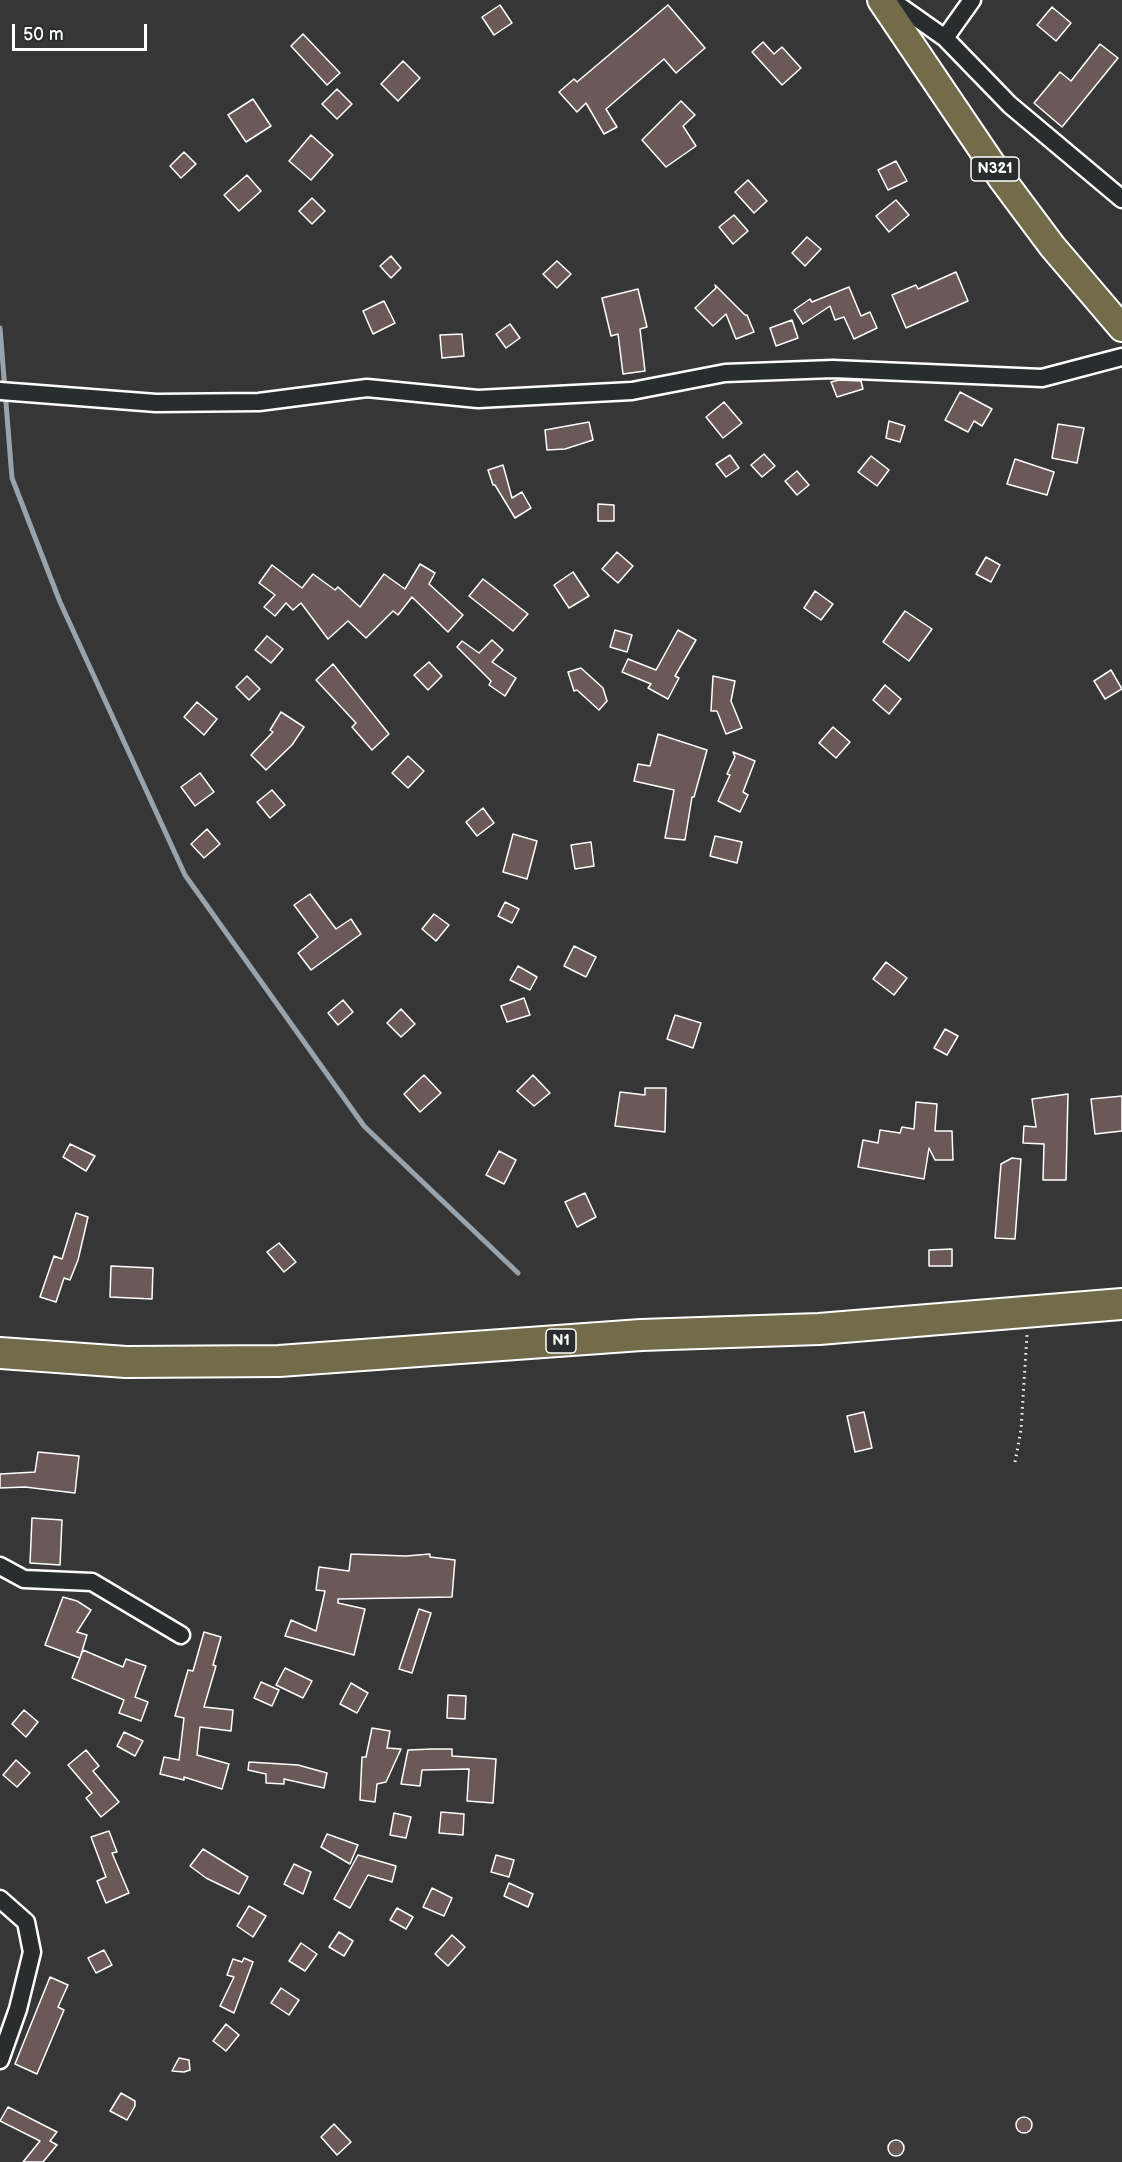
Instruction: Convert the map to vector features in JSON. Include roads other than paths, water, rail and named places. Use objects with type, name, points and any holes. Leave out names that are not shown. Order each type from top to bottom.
[{"type":"highway","name":"N1","points":[[0,1353],[126,1362],[279,1361],[641,1335],[819,1329],[1122,1304]]},
{"type":"main road","name":"N321","points":[[881,0],[1002,179],[1052,246],[1122,328]]},
{"type":"street","points":[[891,0],[945,38],[1010,105],[1122,198]]},
{"type":"street","points":[[945,38],[972,0]]},
{"type":"street","points":[[0,391],[156,403],[259,402],[367,388],[478,399],[632,391],[724,373],[746,372],[833,369],[1042,378],[1122,357]]},
{"type":"street","points":[[0,1566],[24,1579],[92,1582],[181,1635]]},
{"type":"street","points":[[0,1899],[26,1922],[32,1952],[18,2009],[0,2060]]},
{"type":"waterway","points":[[0,328],[12,478],[60,602],[185,875],[364,1126],[518,1273]]}]
